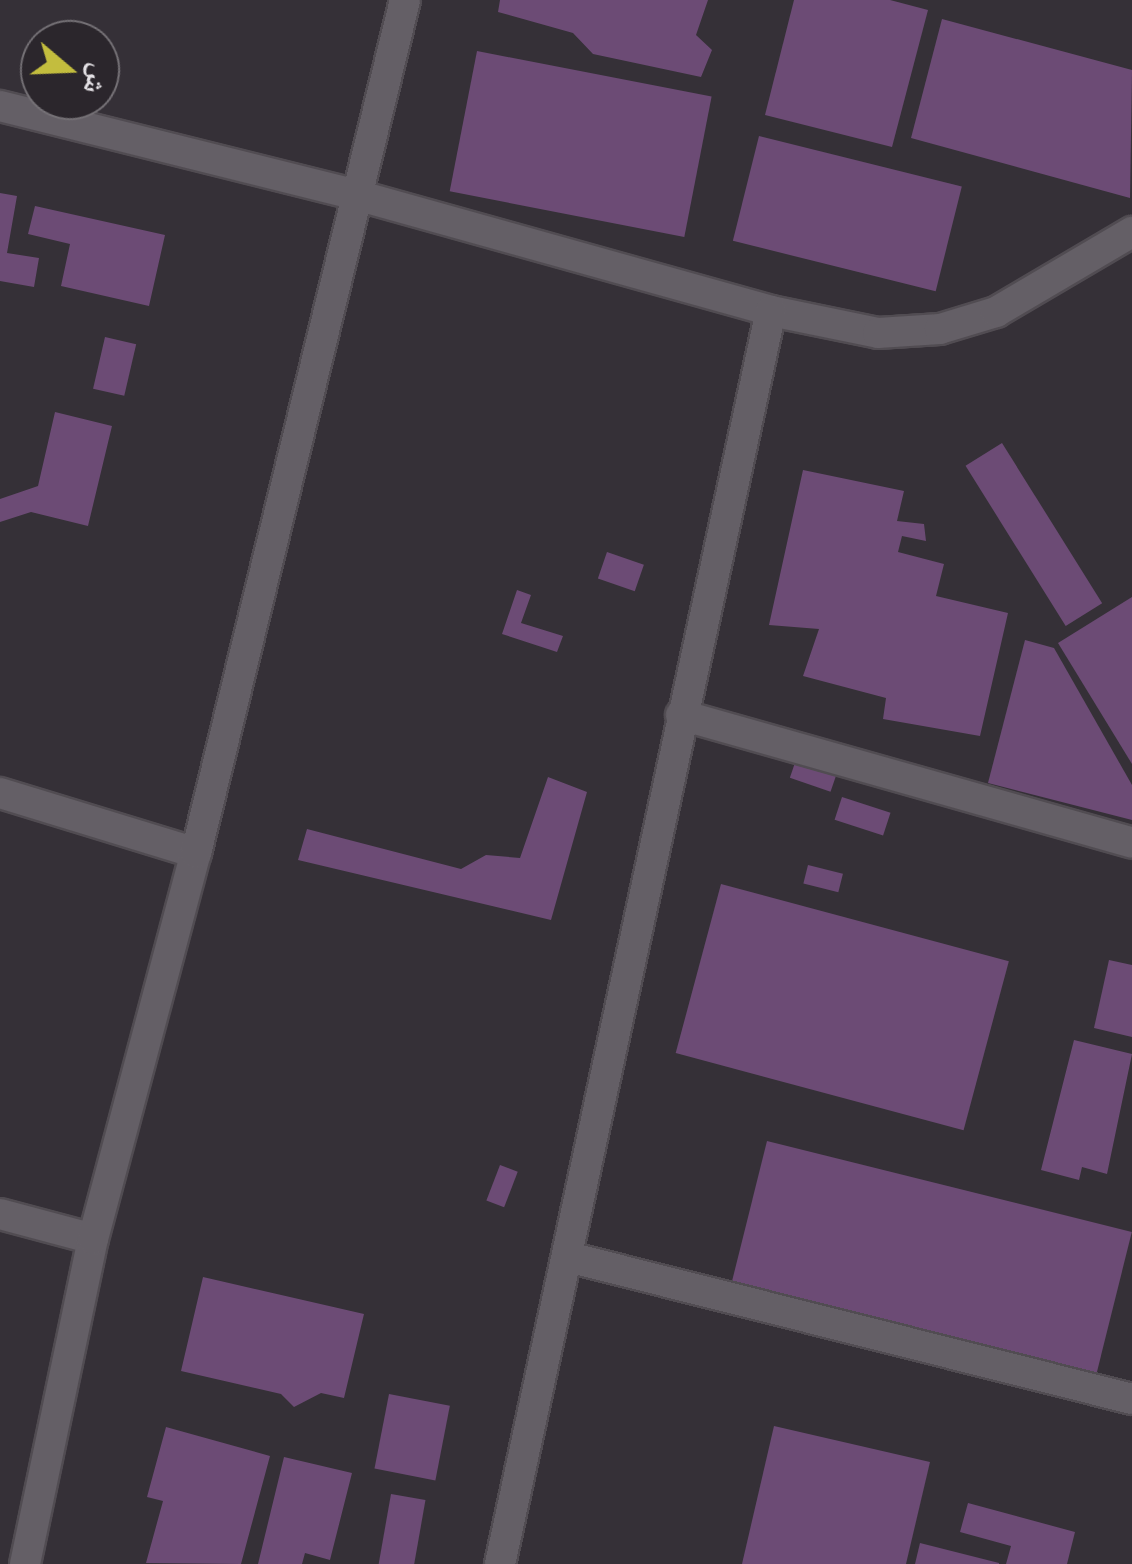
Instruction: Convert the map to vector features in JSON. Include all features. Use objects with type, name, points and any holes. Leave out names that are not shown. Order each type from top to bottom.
[{"type":"street","points":[[25,1564],[93,1239],[196,853],[405,0]]},
{"type":"street","points":[[0,106],[360,196],[770,311],[878,333],[940,330],[996,312],[1132,232]]},
{"type":"street","points":[[500,1564],[770,311]]},
{"type":"street","points":[[681,715],[1132,843]]},
{"type":"street","points":[[0,792],[196,853]]},
{"type":"street","points":[[0,1214],[93,1239]]},
{"type":"street","points":[[568,1257],[1132,1399]]},
{"type":"building","points":[[500,0],[708,0],[696,35],[712,50],[701,77],[593,54],[573,33],[498,12]]},
{"type":"building","points":[[794,0],[890,0],[928,10],[892,147],[765,115]]},
{"type":"building","points":[[942,19],[1132,70],[1130,198],[911,138]]},
{"type":"building","points":[[477,51],[712,97],[684,237],[450,191]]},
{"type":"building","points":[[759,136],[962,187],[936,291],[733,241]]},
{"type":"building","points":[[0,193],[17,196],[7,253],[39,258],[34,287],[0,281]]},
{"type":"building","points":[[35,206],[165,235],[149,306],[61,286],[70,244],[28,234]]},
{"type":"building","points":[[105,337],[136,344],[124,396],[93,389]]},
{"type":"building","points":[[55,412],[112,426],[88,526],[31,512],[0,522],[0,499],[38,486]]},
{"type":"building","points":[[1002,443],[1102,603],[1066,626],[966,466]]},
{"type":"building","points":[[803,470],[904,491],[897,521],[924,524],[926,541],[902,536],[898,552],[944,564],[936,596],[1008,613],[980,736],[883,719],[886,698],[803,676],[819,629],[769,625]]},
{"type":"building","points":[[607,552],[644,565],[635,591],[598,578]]},
{"type":"building","points":[[517,590],[531,595],[521,623],[563,636],[557,652],[502,634]]},
{"type":"building","points":[[1132,597],[1132,764],[1058,643]]},
{"type":"building","points":[[1025,640],[1054,648],[1132,785],[1132,820],[988,783]]},
{"type":"building","points":[[798,754],[839,768],[831,792],[790,778]]},
{"type":"building","points":[[548,777],[587,792],[551,920],[298,860],[307,829],[461,869],[486,855],[520,858]]},
{"type":"building","points":[[842,797],[891,813],[883,836],[835,820]]},
{"type":"building","points":[[808,865],[843,874],[838,892],[803,883]]},
{"type":"building","points":[[721,884],[1009,961],[964,1130],[676,1053]]},
{"type":"building","points":[[1109,960],[1132,965],[1132,1037],[1094,1028]]},
{"type":"building","points":[[1074,1040],[1132,1054],[1107,1174],[1082,1167],[1079,1180],[1041,1170]]},
{"type":"building","points":[[767,1141],[1132,1232],[1095,1378],[730,1288]]},
{"type":"building","points":[[500,1165],[518,1172],[504,1207],[486,1200]]},
{"type":"building","points":[[203,1277],[364,1314],[344,1398],[321,1393],[294,1407],[281,1394],[181,1371]]},
{"type":"building","points":[[389,1394],[450,1406],[435,1480],[374,1469]]},
{"type":"building","points":[[774,1426],[930,1462],[906,1564],[742,1564]]},
{"type":"building","points":[[166,1427],[270,1456],[241,1564],[146,1563],[163,1501],[147,1497]]},
{"type":"building","points":[[284,1457],[352,1473],[330,1560],[305,1553],[302,1564],[258,1564]]},
{"type":"building","points":[[391,1494],[425,1500],[414,1564],[379,1564]]},
{"type":"building","points":[[968,1503],[1075,1532],[1067,1564],[1006,1564],[1011,1546],[960,1532]]},
{"type":"building","points":[[920,1543],[999,1563],[999,1564],[915,1564]]}]
